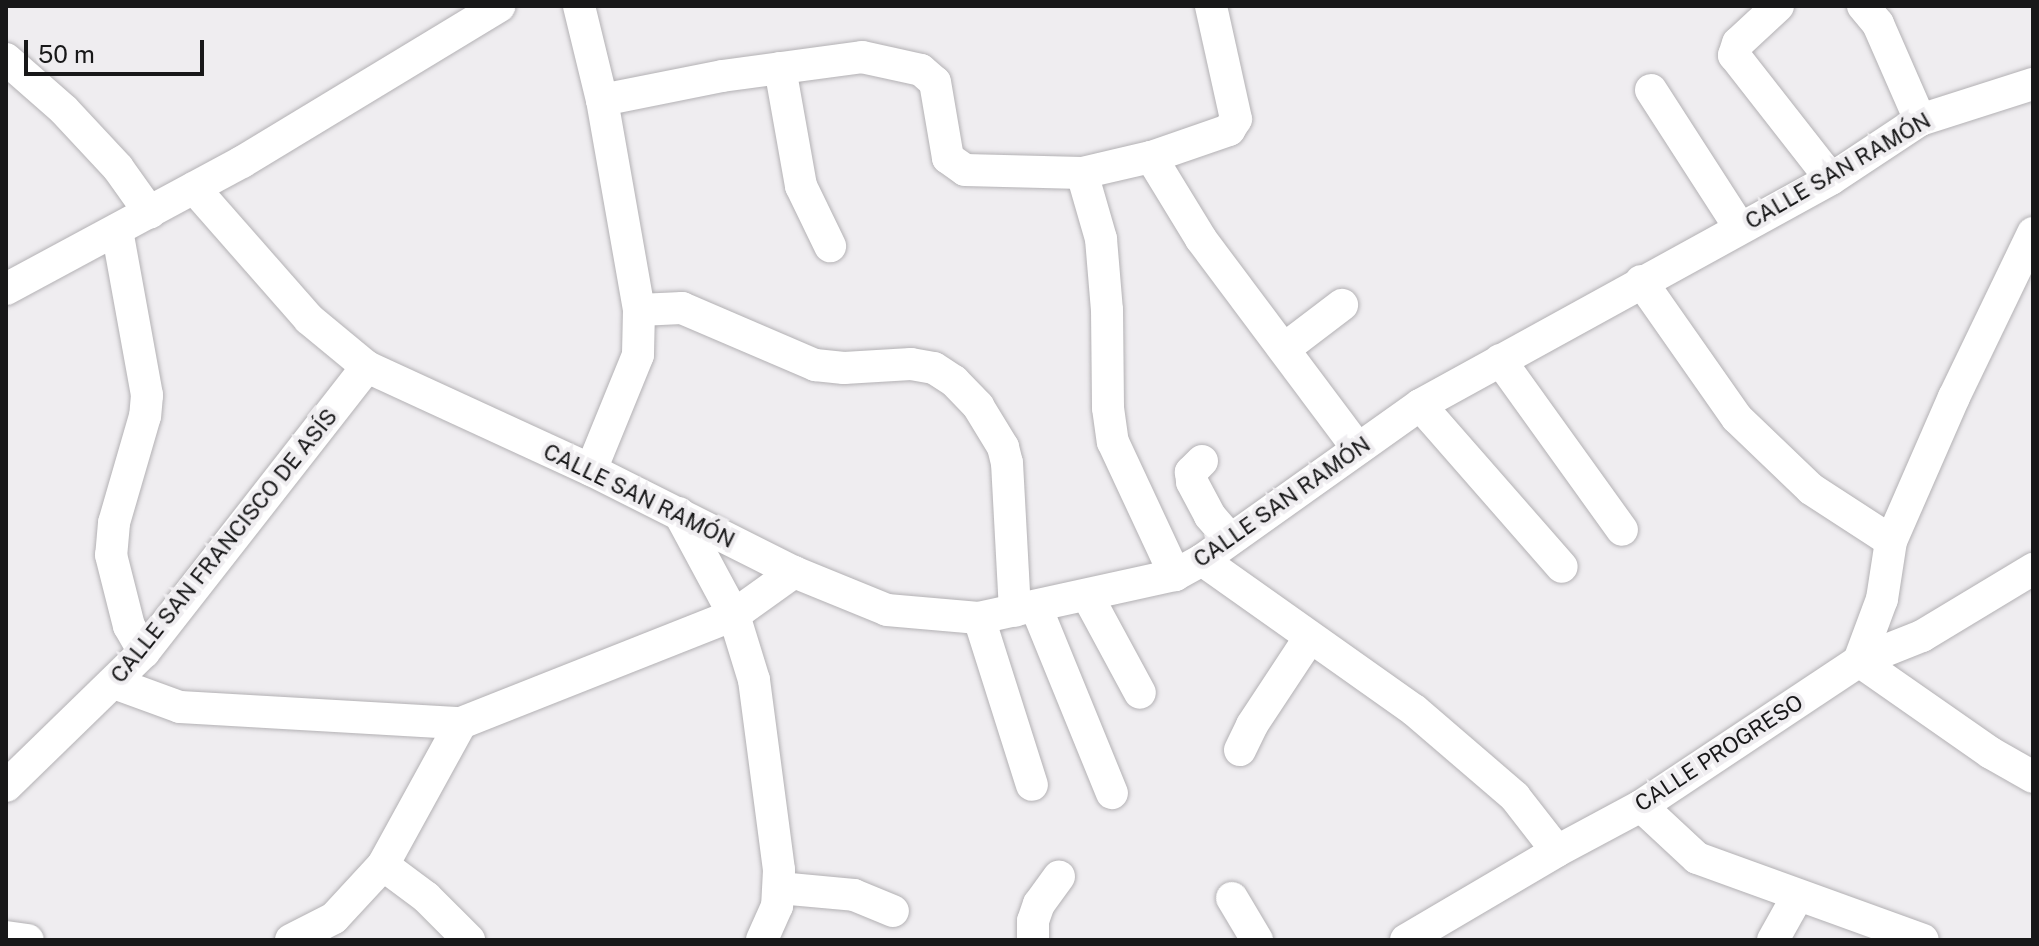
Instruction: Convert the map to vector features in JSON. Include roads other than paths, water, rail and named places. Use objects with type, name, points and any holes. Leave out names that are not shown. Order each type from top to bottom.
[{"type":"street","points":[[6,289],[194,188],[500,6]]},
{"type":"street","points":[[579,6],[602,100],[639,310],[638,355],[591,470]]},
{"type":"street","points":[[602,100],[780,68],[862,57],[921,70],[935,82],[948,158],[965,170],[1082,173],[1151,157],[1229,130],[1236,119],[1211,6]]},
{"type":"street","points":[[1778,6],[1738,43],[1734,55],[1831,179]]},
{"type":"street","points":[[1863,6],[1878,24],[1920,120]]},
{"type":"street","points":[[780,68],[801,186],[830,246]]},
{"type":"street","points":[[12,76],[64,110],[118,168],[150,213]]},
{"type":"street","name":"CALLE SAN RAMÓN","points":[[194,188],[309,319],[367,367],[591,470],[794,572],[887,610],[979,618],[1087,595],[1189,567],[1420,405],[1831,179],[1920,120],[2033,84]]},
{"type":"street","points":[[1651,90],[1740,228]]},
{"type":"street","points":[[1151,157],[1201,239],[1358,449]]},
{"type":"street","points":[[1082,173],[1101,239],[1107,310],[1108,408],[1113,442],[1189,567],[1310,637],[1414,710],[1504,787],[1557,851]]},
{"type":"street","points":[[117,230],[147,395],[145,416],[114,523],[111,555],[126,615],[144,652]]},
{"type":"street","points":[[2033,233],[1954,397],[1891,541],[1882,599],[1859,661],[1991,753],[2033,777]]},
{"type":"street","points":[[1641,281],[1737,418],[1811,489],[1891,541]]},
{"type":"street","points":[[1284,349],[1342,305]]},
{"type":"street","points":[[639,310],[682,308],[815,365],[844,368],[911,364],[934,368],[954,381],[978,406],[1003,447],[1026,609],[1112,793]]},
{"type":"street","points":[[1500,360],[1622,530]]},
{"type":"street","name":"CALLE SAN FRANCISCO DE ASÍS","points":[[11,773],[114,683],[144,652],[367,367]]},
{"type":"street","points":[[1420,405],[1562,567]]},
{"type":"street","points":[[1202,461],[1191,472],[1192,482],[1210,516],[1230,539]]},
{"type":"street","points":[[679,513],[734,615],[754,680],[779,888],[777,906],[762,940]]},
{"type":"street","name":"CALLE PROGRESO","points":[[1406,940],[1557,851],[1641,806],[1859,661],[1922,636],[2033,569]]},
{"type":"street","points":[[114,683],[180,707],[461,723],[734,615],[794,572]]},
{"type":"street","points":[[1087,595],[1140,693]]},
{"type":"street","points":[[979,618],[1032,785]]},
{"type":"street","points":[[1240,750],[1252,725],[1310,637]]},
{"type":"street","points":[[291,940],[334,918],[383,865],[461,723]]},
{"type":"street","points":[[1641,806],[1697,858],[1797,897],[1923,940]]},
{"type":"street","points":[[383,865],[426,897],[469,940]]},
{"type":"street","points":[[1033,940],[1033,921],[1039,904],[1059,876]]},
{"type":"street","points":[[779,888],[854,895],[893,911]]},
{"type":"street","points":[[1773,940],[1797,897]]},
{"type":"street","points":[[1232,898],[1257,940]]},
{"type":"street","points":[[6,937],[28,940]]}]
